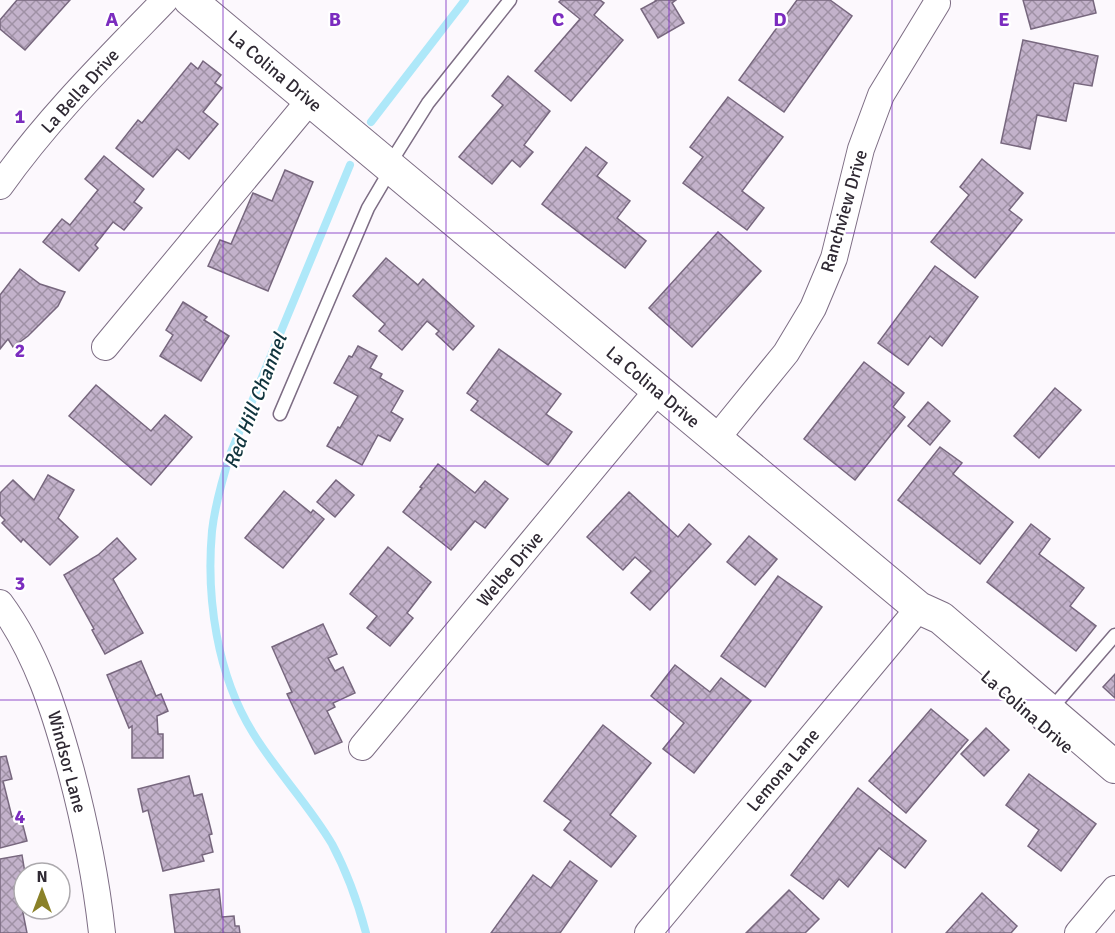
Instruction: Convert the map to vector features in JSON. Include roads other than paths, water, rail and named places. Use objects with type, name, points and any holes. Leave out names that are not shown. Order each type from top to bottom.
[{"type":"street","name":"La Bella Drive","points":[[0,186],[78,90],[165,0]]},
{"type":"street","name":"La Colina Drive","points":[[189,0],[919,608],[931,630],[1115,766]]},
{"type":"street","name":"Ranchview Drive","points":[[716,439],[786,353],[813,308],[834,258],[861,149],[881,95],[937,3]]},
{"type":"street","points":[[105,347],[310,100]]},
{"type":"street","name":"Welbe Drive","points":[[362,747],[657,391]]},
{"type":"street","name":"Windsor Lane","points":[[0,603],[33,656],[59,725],[80,803],[102,933]]},
{"type":"street","name":"Lemona Lane","points":[[648,933],[919,608]]},
{"type":"street","name":"La Colina Drive","points":[[1045,716],[1115,788]]},
{"type":"street","points":[[1078,933],[1115,889]]},
{"type":"lane","points":[[280,414],[368,208],[390,167],[428,103],[510,0]]},
{"type":"lane","points":[[1045,716],[1115,635]]},
{"type":"waterway","name":"Red Hill Channel","points":[[371,122],[465,0]]},
{"type":"waterway","name":"Red Hill Channel","points":[[350,165],[231,452],[213,521],[211,583],[213,609],[223,661],[241,710],[262,747],[332,844],[352,888],[366,933]]}]
